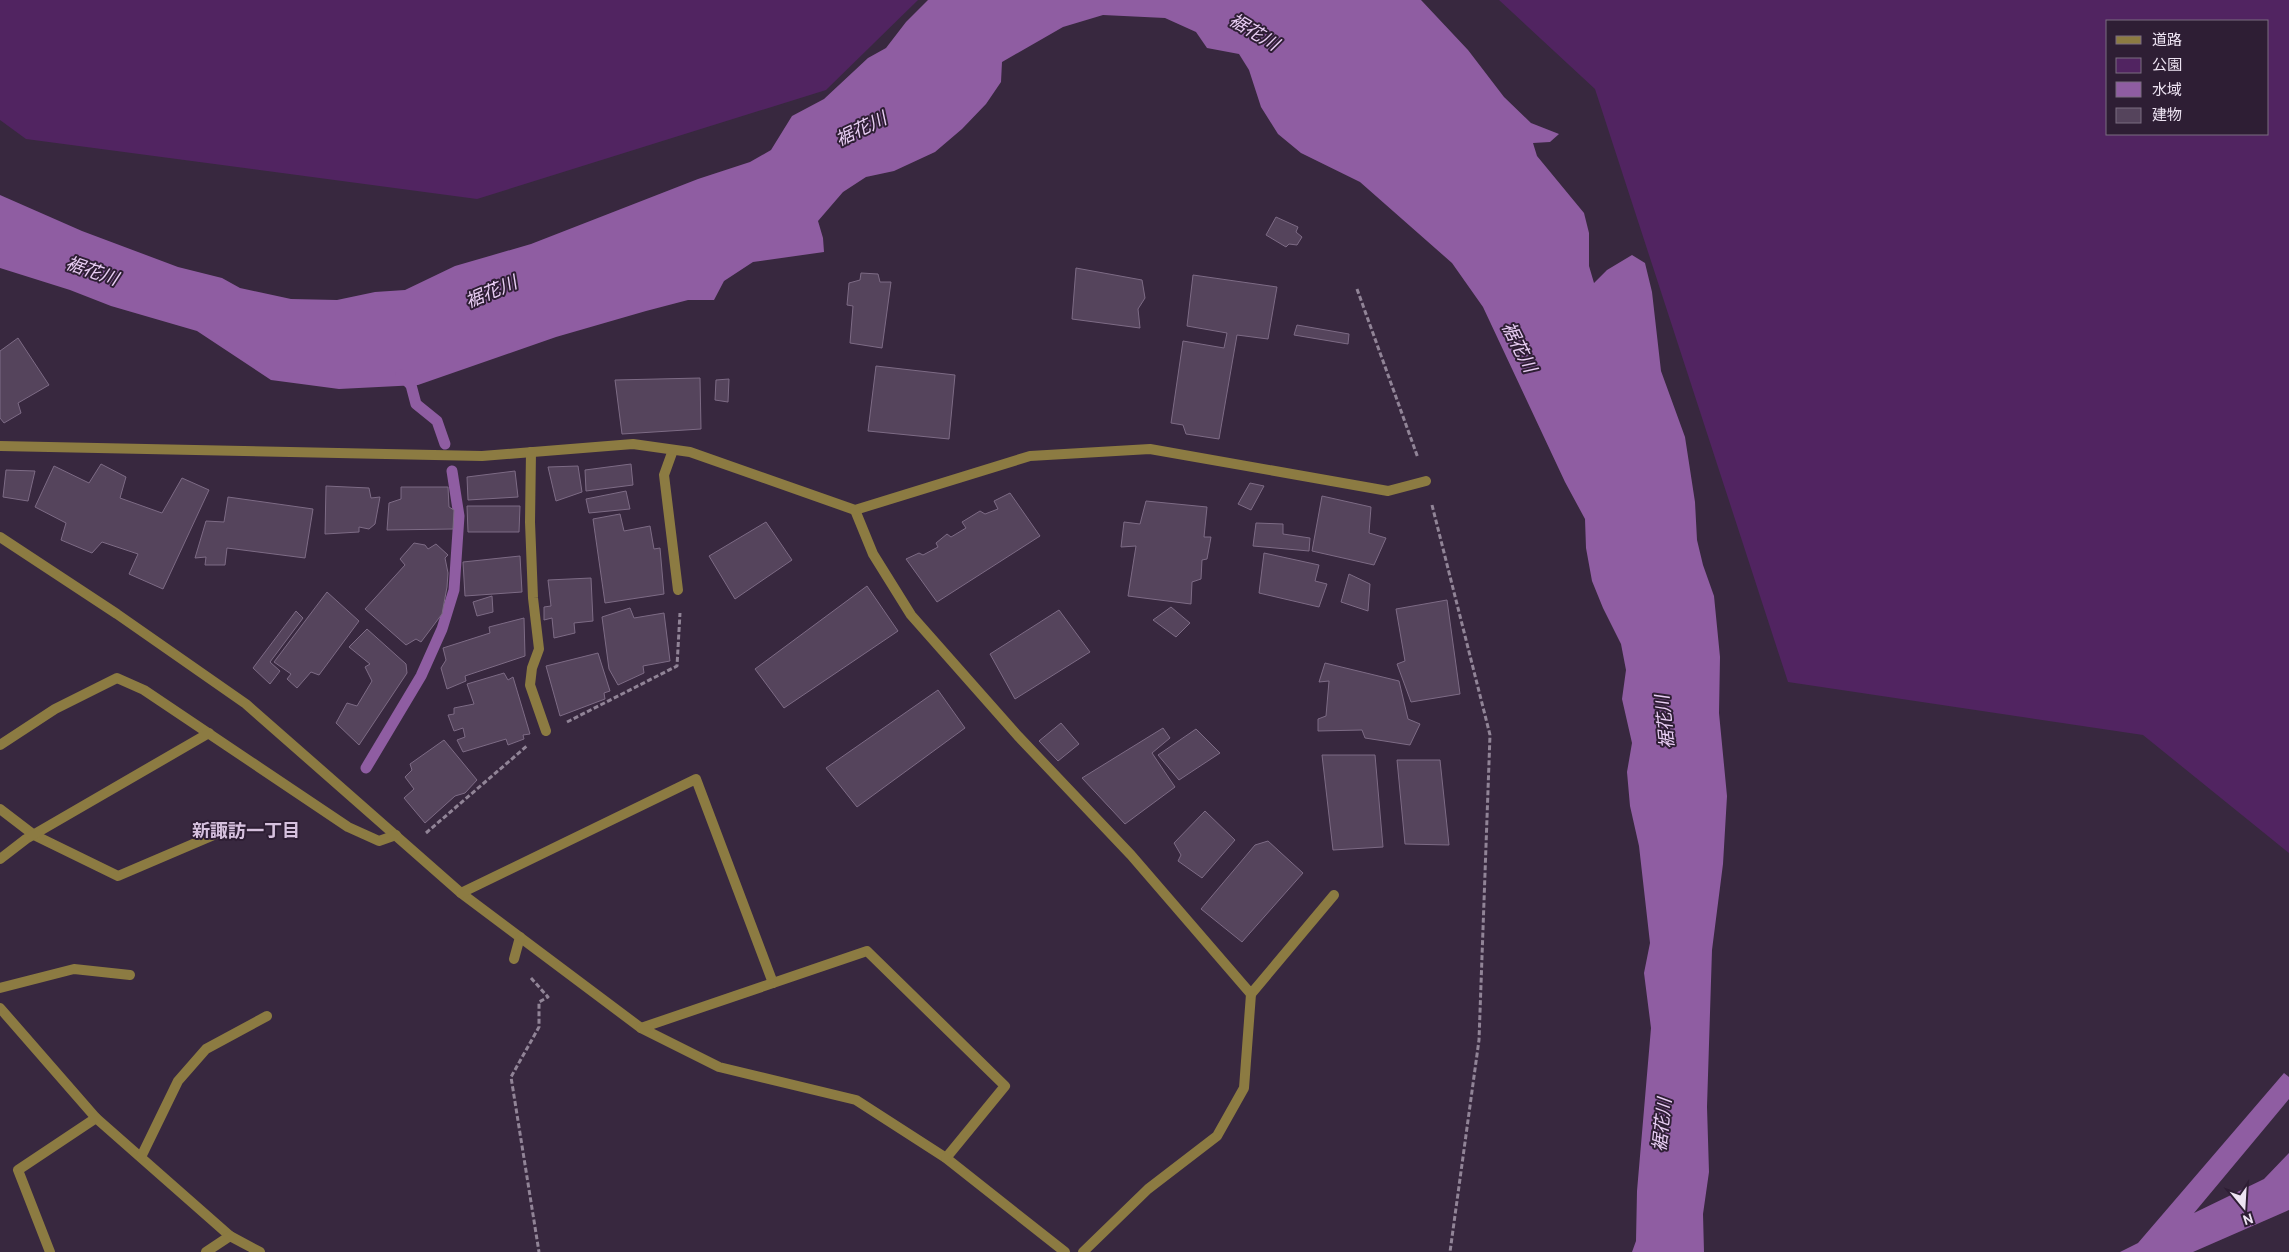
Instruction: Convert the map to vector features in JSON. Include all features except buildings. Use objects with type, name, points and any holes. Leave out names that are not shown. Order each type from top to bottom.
[{"type":"street","points":[[0,446],[482,456],[633,444],[690,452],[855,510],[1030,456],[1150,449],[1388,491],[1426,481]]},
{"type":"street","points":[[673,450],[664,475],[678,590]]},
{"type":"street","points":[[531,452],[532,579],[539,649],[532,668],[530,685],[546,731]]},
{"type":"street","points":[[855,510],[872,554],[911,614],[1018,736],[1131,855],[1251,994]]},
{"type":"street","points":[[0,537],[117,614],[246,704],[461,892],[641,1028],[720,1067],[856,1100],[946,1158],[1065,1252]]},
{"type":"street","points":[[0,745],[55,709],[117,678],[144,690],[348,827],[379,840],[396,835]]},
{"type":"street","points":[[0,859],[34,835],[209,734]]},
{"type":"street","points":[[461,892],[696,779],[773,983]]},
{"type":"street","points":[[0,809],[34,835],[118,876],[221,832]]},
{"type":"street","points":[[1083,1252],[1148,1189],[1217,1136],[1244,1088],[1251,994],[1334,895]]},
{"type":"street","points":[[514,959],[520,937]]},
{"type":"street","points":[[641,1028],[867,951],[1005,1086],[946,1158]]},
{"type":"street","points":[[0,988],[74,969],[130,975]]},
{"type":"street","points":[[0,1008],[96,1118],[230,1236],[260,1252]]},
{"type":"street","points":[[141,1158],[178,1081],[206,1049],[267,1016]]},
{"type":"street","points":[[50,1252],[18,1170],[96,1118]]},
{"type":"street","points":[[206,1252],[230,1236]]},
{"type":"path","points":[[1357,290],[1426,481],[1490,735],[1479,1040],[1450,1252]]},
{"type":"path","points":[[514,959],[548,997],[539,1002],[539,1027],[511,1077],[539,1252]]},
{"type":"green space","points":[[0,0],[918,0],[826,90],[477,199],[26,139],[0,120]]},
{"type":"green space","points":[[1499,0],[2289,0],[2289,853],[2143,735],[1788,682],[1595,89]]},
{"type":"water","name":"裾花川","points":[[928,0],[1421,0],[1468,50],[1504,97],[1531,123],[1559,134],[1550,142],[1533,143],[1537,156],[1584,213],[1589,233],[1589,266],[1594,283],[1607,270],[1632,255],[1645,263],[1652,292],[1661,371],[1685,437],[1695,502],[1697,540],[1703,565],[1714,596],[1720,657],[1719,713],[1727,796],[1723,864],[1712,950],[1707,1107],[1709,1172],[1703,1214],[1704,1252],[1632,1252],[1636,1241],[1637,1191],[1651,1028],[1644,973],[1650,943],[1639,846],[1630,806],[1627,772],[1632,743],[1622,699],[1626,670],[1621,644],[1592,581],[1586,548],[1585,519],[1565,482],[1483,307],[1452,263],[1360,182],[1301,153],[1278,134],[1261,107],[1249,70],[1239,54],[1207,48],[1196,32],[1165,18],[1103,15],[1063,27],[1002,62],[1001,82],[986,104],[962,129],[935,152],[894,171],[866,177],[843,192],[818,221],[823,238],[824,252],[753,262],[724,281],[714,300],[688,300],[646,311],[556,337],[418,385],[339,389],[271,380],[197,331],[111,306],[70,290],[0,268],[0,195],[82,231],[178,267],[222,278],[240,288],[291,299],[337,300],[375,292],[405,290],[455,266],[531,244],[698,179],[750,162],[771,150],[792,116],[824,99],[868,58],[886,48],[906,22]]},
{"type":"water","points":[[2284,1073],[2289,1077],[2289,1099],[2194,1213],[2264,1179],[2289,1153],[2289,1210],[2193,1252],[2120,1252],[2138,1243]]},
{"type":"waterway","points":[[401,375],[411,385],[416,404],[437,421],[445,444]]},
{"type":"waterway","points":[[366,768],[421,676],[442,629],[454,590],[459,516],[452,471]]},
{"type":"district","name":"新諏訪一丁目","points":[[246,831]]}]
